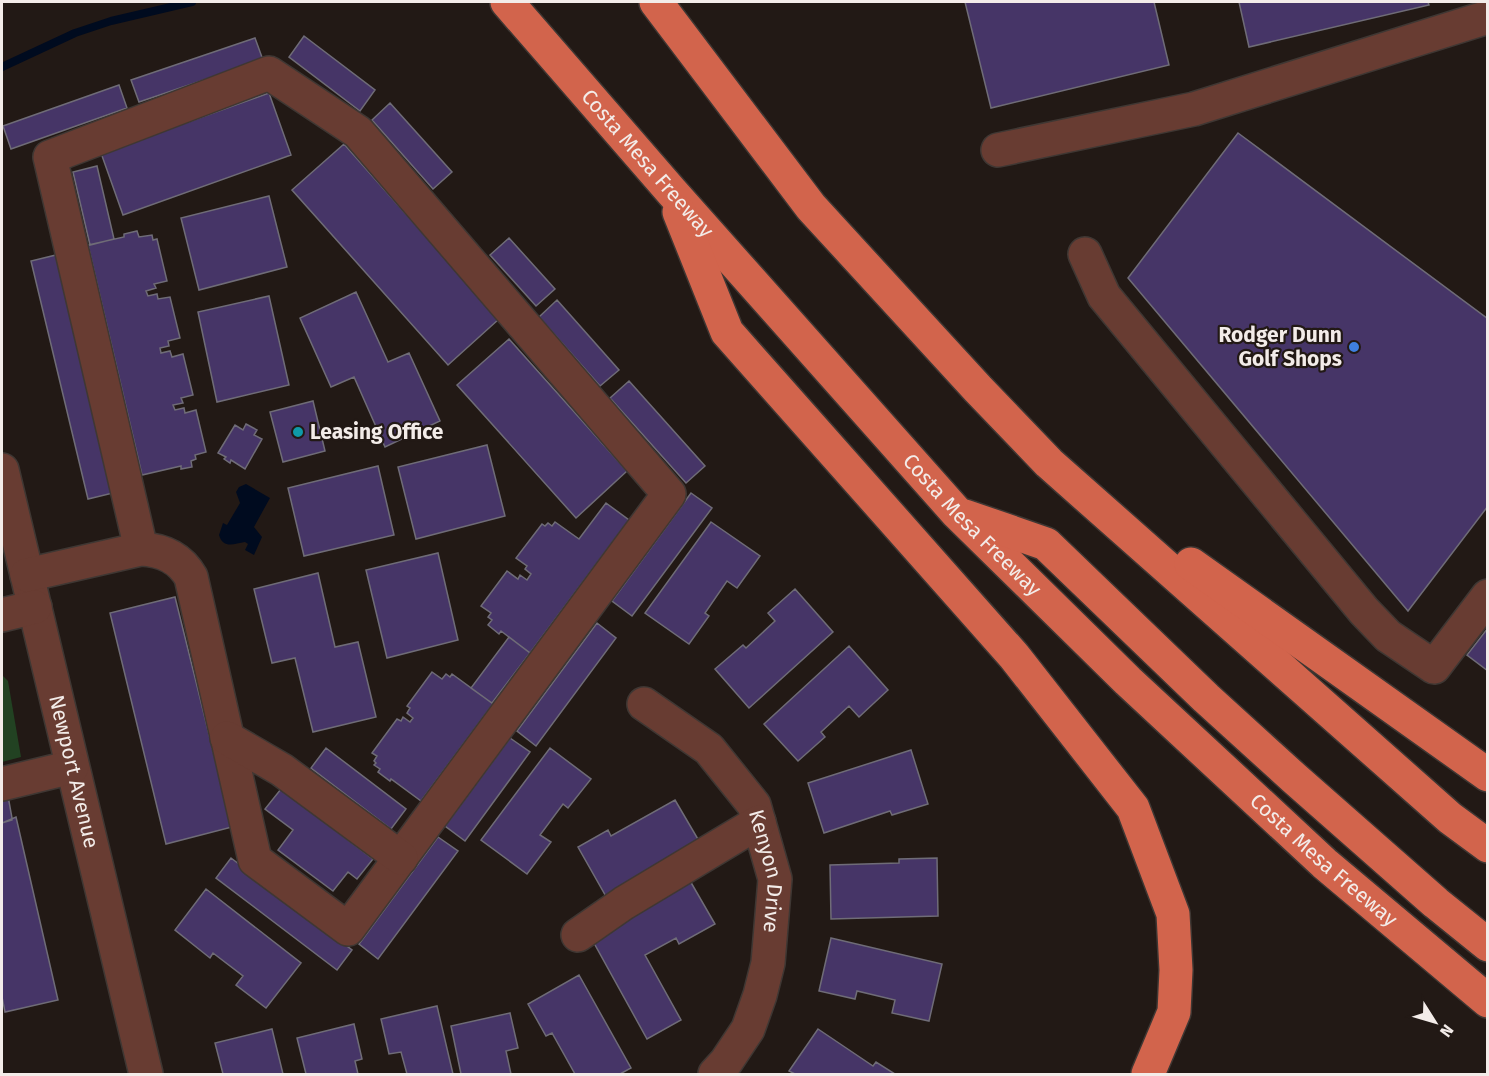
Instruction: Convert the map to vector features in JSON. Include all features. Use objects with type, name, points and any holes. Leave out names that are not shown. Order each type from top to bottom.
[{"type":"highway","name":"Costa Mesa Freeway","points":[[507,2],[957,513],[1128,681],[1324,863],[1488,1001]]},
{"type":"highway","points":[[656,2],[812,207],[978,389],[1049,463],[1450,818],[1488,846]]},
{"type":"highway","points":[[671,190],[727,332],[1014,656],[1133,808],[1173,914],[1176,970],[1174,1012],[1148,1074]]},
{"type":"highway","points":[[1049,463],[1488,775]]},
{"type":"highway","points":[[957,513],[1046,544],[1206,698],[1294,778],[1436,903],[1488,945]]},
{"type":"street","points":[[998,150],[1194,109],[1488,18]]},
{"type":"street","points":[[27,575],[141,549],[152,549],[171,556],[181,564],[191,577],[255,860],[348,929],[669,494],[358,132],[269,74],[50,157],[141,549]]},
{"type":"street","points":[[1085,254],[1104,296],[1364,611],[1388,636],[1434,667],[1488,596]]},
{"type":"street","name":"Newport Avenue","points":[[2,470],[146,1074]]},
{"type":"street","points":[[2,615],[34,607]]},
{"type":"street","name":"Kenyon Drive","points":[[644,704],[709,749],[754,805],[775,879],[768,963],[760,995],[748,1029],[715,1074]]},
{"type":"street","points":[[227,738],[282,770],[400,858]]},
{"type":"street","points":[[2,784],[72,767]]},
{"type":"street","points":[[578,935],[624,903],[759,822]]},
{"type":"green space","points":[[2,675],[8,681],[21,757],[2,762]]},
{"type":"water","points":[[246,484],[270,498],[254,527],[262,537],[254,555],[245,550],[248,544],[245,542],[226,544],[219,535],[223,523],[227,525],[240,503],[236,492],[239,487]]},
{"type":"building","points":[[965,2],[1154,2],[1169,65],[991,108]]},
{"type":"building","points":[[1239,2],[1428,2],[1429,5],[1249,47]]},
{"type":"building","points":[[304,36],[375,90],[360,111],[289,57]]},
{"type":"building","points":[[255,38],[263,60],[139,102],[131,80]]},
{"type":"building","points":[[119,85],[127,108],[11,149],[3,126]]},
{"type":"building","points":[[269,93],[291,155],[123,215],[101,153]]},
{"type":"building","points":[[390,103],[452,172],[433,189],[372,120]]},
{"type":"building","points":[[1238,133],[1488,319],[1488,506],[1408,611],[1128,278]]},
{"type":"building","points":[[344,144],[499,319],[448,365],[292,190]]},
{"type":"building","points":[[97,166],[114,239],[90,245],[73,172]]},
{"type":"building","points":[[269,196],[287,267],[199,290],[181,218]]},
{"type":"building","points":[[137,231],[139,237],[152,235],[153,240],[157,239],[167,281],[154,284],[156,288],[146,291],[148,296],[157,294],[158,299],[170,297],[180,338],[168,341],[169,346],[160,348],[161,353],[170,351],[172,357],[183,354],[193,395],[181,398],[183,403],[173,405],[175,410],[184,408],[185,413],[196,410],[206,452],[195,455],[196,459],[191,461],[192,467],[181,469],[181,466],[142,475],[88,245],[124,237],[124,234]]},
{"type":"building","points":[[509,238],[555,289],[536,306],[490,255]]},
{"type":"building","points":[[56,255],[113,493],[88,499],[31,261]]},
{"type":"building","points":[[356,292],[388,362],[409,353],[440,421],[385,447],[354,377],[331,387],[300,318]]},
{"type":"building","points":[[269,296],[289,385],[217,402],[198,312]]},
{"type":"building","points":[[557,300],[619,370],[600,386],[539,317]]},
{"type":"building","points":[[509,339],[627,471],[576,518],[457,385]]},
{"type":"building","points":[[629,381],[705,466],[686,483],[610,398]]},
{"type":"building","name":"Leasing Office","points":[[313,401],[325,451],[283,462],[270,412]]},
{"type":"building","points":[[246,424],[257,430],[254,435],[262,439],[245,469],[231,460],[230,463],[224,459],[226,457],[218,453],[235,425],[243,430]]},
{"type":"building","points":[[487,445],[505,516],[416,539],[398,467]]},
{"type":"building","points":[[378,466],[394,535],[304,556],[288,488]]},
{"type":"building","points":[[691,493],[712,508],[632,616],[612,601]]},
{"type":"building","points":[[606,503],[629,520],[530,653],[501,631],[499,634],[488,625],[492,620],[488,617],[491,613],[481,606],[507,571],[518,579],[520,575],[527,580],[531,574],[525,569],[527,566],[516,558],[542,524],[545,526],[548,523],[552,526],[555,522],[579,539]]},
{"type":"building","points":[[711,522],[760,556],[737,588],[727,581],[705,613],[709,616],[689,644],[645,613]]},
{"type":"building","points":[[438,553],[458,640],[387,658],[366,570]]},
{"type":"building","points":[[318,573],[335,647],[358,642],[376,717],[313,732],[295,658],[272,663],[254,589]]},
{"type":"building","points":[[795,589],[833,632],[749,708],[715,669],[743,645],[746,648],[775,621],[768,613]]},
{"type":"building","points":[[175,597],[232,827],[166,844],[110,613]]},
{"type":"building","points":[[597,623],[616,638],[536,746],[517,731]]},
{"type":"building","points":[[1488,628],[1488,671],[1467,655]]},
{"type":"building","points":[[509,637],[530,653],[492,703],[471,688]]},
{"type":"building","points":[[849,646],[888,690],[859,717],[849,706],[821,732],[825,737],[798,761],[764,724]]},
{"type":"building","points":[[432,672],[442,679],[446,674],[450,677],[452,674],[493,704],[421,801],[378,772],[380,769],[374,765],[377,756],[372,753],[397,719],[401,721],[403,717],[410,722],[413,718],[407,713],[410,708],[407,706]]},
{"type":"building","points":[[510,738],[530,752],[465,841],[445,826]]},
{"type":"building","points":[[326,748],[406,809],[391,829],[311,768]]},
{"type":"building","points":[[550,748],[591,779],[568,808],[563,804],[540,835],[551,842],[527,874],[481,840]]},
{"type":"building","points":[[911,750],[928,804],[892,815],[890,811],[824,833],[808,783]]},
{"type":"building","points":[[281,789],[373,859],[357,879],[348,872],[333,891],[278,850],[293,830],[265,809]]},
{"type":"building","points":[[8,796],[12,820],[2,823],[2,798]]},
{"type":"building","points":[[675,800],[702,846],[608,900],[578,847],[608,830],[611,836]]},
{"type":"building","points":[[16,817],[58,1000],[5,1012],[2,997],[2,823]]},
{"type":"building","points":[[438,837],[458,851],[378,959],[359,944]]},
{"type":"building","points":[[231,858],[352,950],[337,970],[216,878]]},
{"type":"building","points":[[937,858],[938,916],[831,919],[830,865],[899,863],[899,859]]},
{"type":"building","points":[[689,879],[715,924],[679,944],[676,938],[645,955],[681,1020],[647,1039],[589,934]]},
{"type":"building","points":[[206,889],[301,963],[266,1008],[236,985],[243,976],[213,953],[210,958],[175,930]]},
{"type":"building","points":[[831,938],[942,964],[929,1021],[892,1013],[895,1000],[857,991],[855,999],[819,991]]},
{"type":"building","points":[[579,975],[631,1068],[620,1074],[575,1074],[552,1033],[546,1036],[528,1004]]},
{"type":"building","points":[[437,1006],[453,1074],[407,1074],[401,1052],[389,1054],[381,1019]]},
{"type":"building","points":[[510,1013],[518,1048],[506,1051],[511,1074],[461,1074],[451,1026]]},
{"type":"building","points":[[354,1024],[362,1059],[355,1061],[358,1074],[306,1074],[297,1038]]},
{"type":"building","points":[[272,1029],[283,1074],[223,1074],[215,1043]]},
{"type":"building","points":[[818,1029],[873,1066],[876,1062],[895,1074],[795,1074],[789,1071]]},
{"type":"waterway","points":[[2,67],[75,33],[111,21],[192,2]]},
{"type":"place","name":"Rodger Dunn Golf Shops","points":[[1354,347]]},
{"type":"place","name":"Leasing Office","points":[[298,432]]}]
